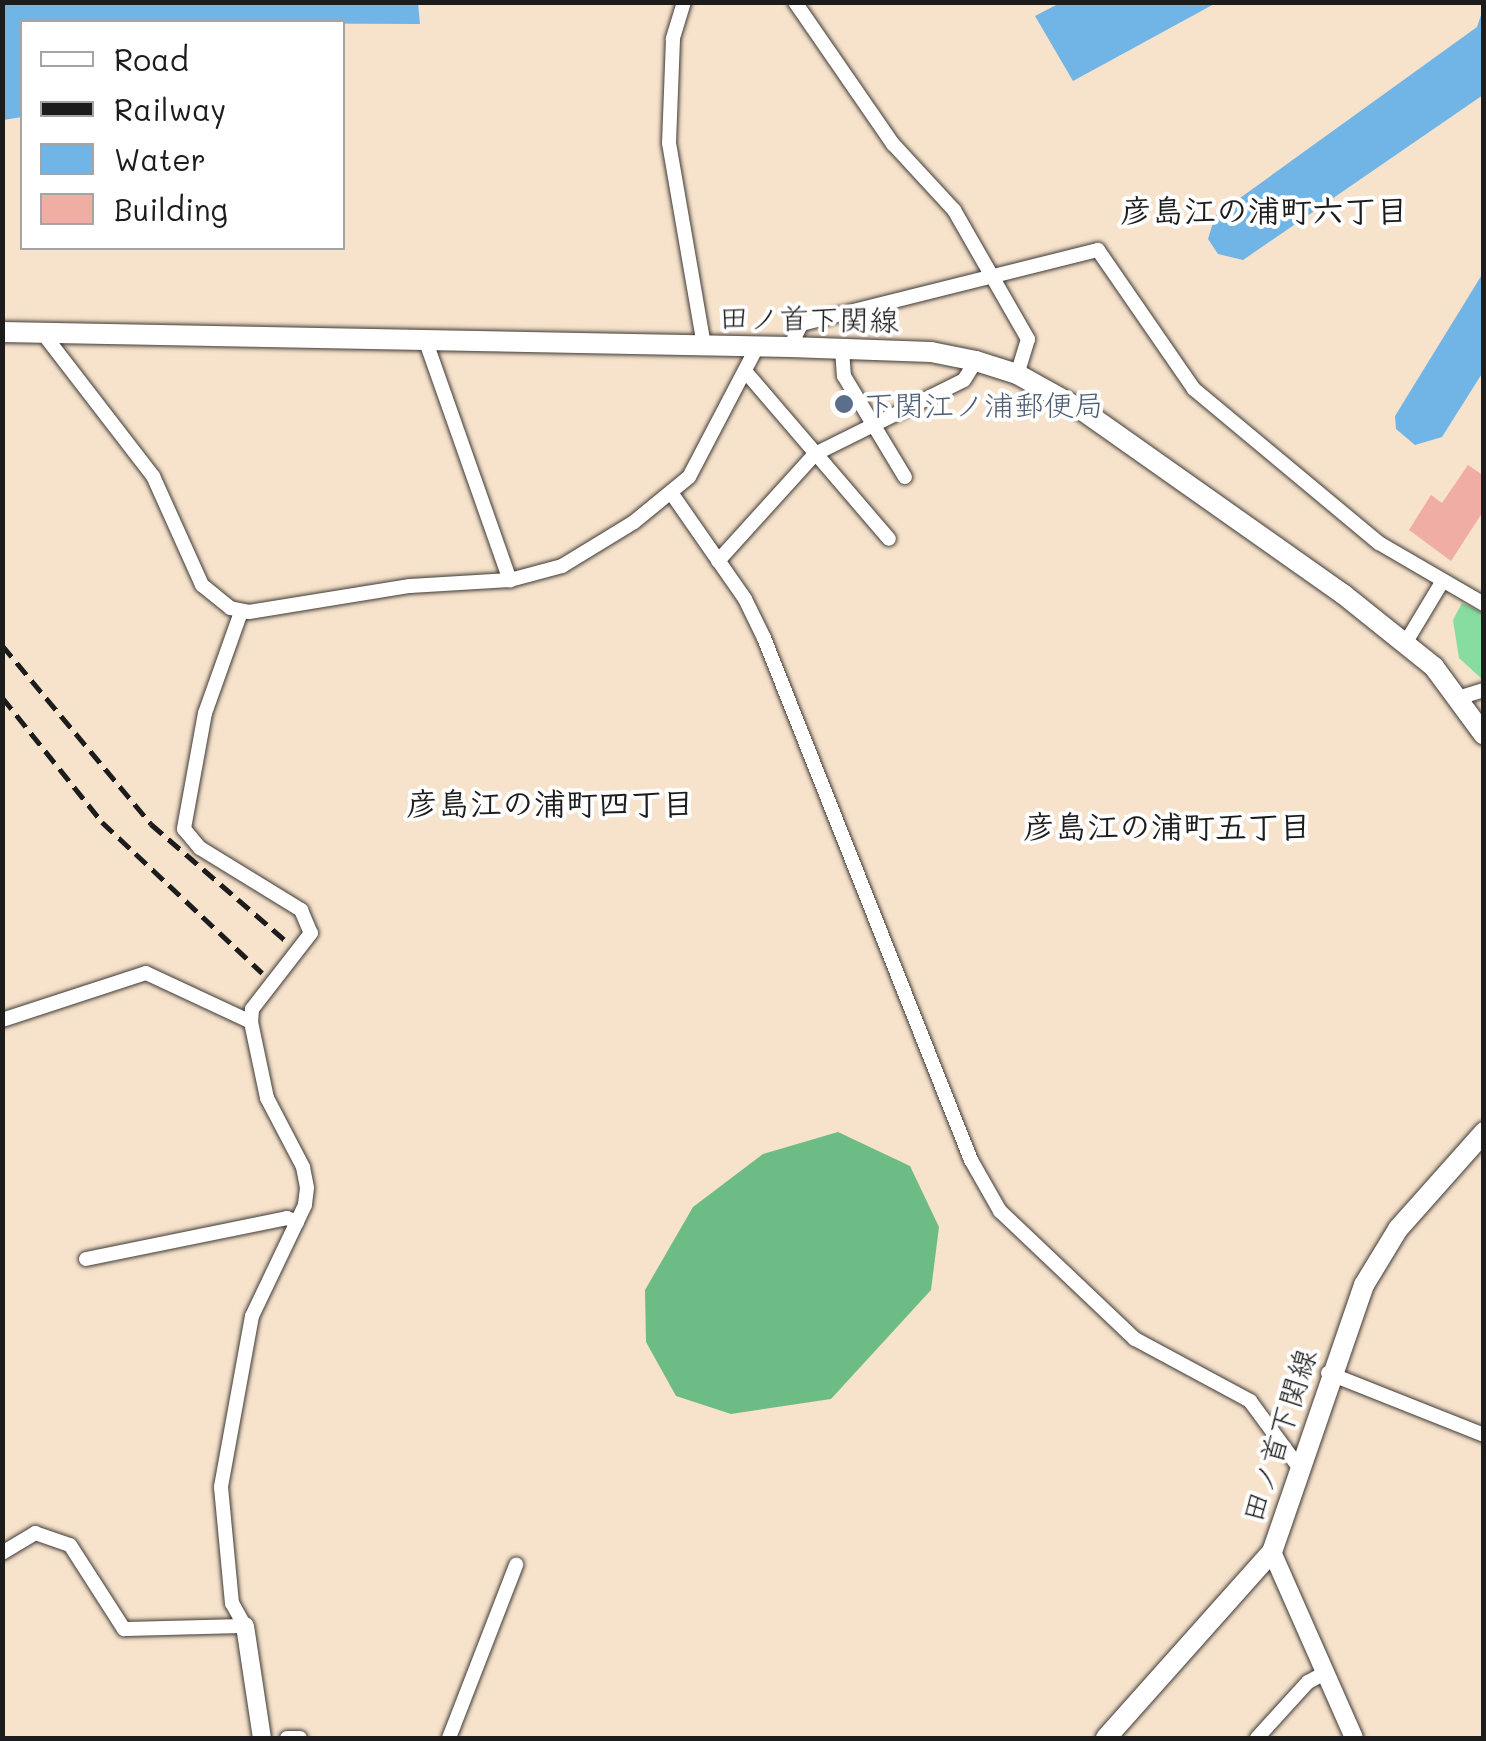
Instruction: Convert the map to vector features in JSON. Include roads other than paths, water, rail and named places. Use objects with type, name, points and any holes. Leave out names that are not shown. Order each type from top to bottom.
[{"type":"main road","name":"田ノ首下関線","points":[[2,332],[790,347],[931,352],[976,361],[1018,374],[1082,410],[1406,642],[1461,697],[1484,734]]},
{"type":"main road","name":"田ノ首下関線","points":[[1106,1738],[1272,1552],[1328,1373],[1356,1301],[1390,1242],[1484,1132]]},
{"type":"street","points":[[684,2],[673,39],[669,143],[704,346]]},
{"type":"street","points":[[795,2],[893,144],[954,210],[987,274],[1028,339],[1018,374]]},
{"type":"street","points":[[790,347],[801,324],[987,274],[1098,250],[1194,389],[1379,543],[1484,604]]},
{"type":"street","points":[[42,332],[153,476],[202,585],[240,612],[410,586],[510,580],[562,566],[672,494],[705,454],[757,347]]},
{"type":"street","points":[[426,340],[510,580]]},
{"type":"street","points":[[842,349],[844,376],[905,477]]},
{"type":"street","points":[[718,560],[815,454],[964,380],[976,361]]},
{"type":"street","points":[[745,372],[889,539]]},
{"type":"street","points":[[672,494],[718,560],[764,638],[971,1160],[1000,1210],[1135,1339],[1250,1401],[1298,1466]]},
{"type":"street","points":[[1406,642],[1442,582]]},
{"type":"street","points":[[240,612],[204,713],[184,829],[200,848],[301,910],[311,933],[252,1009],[251,1022],[267,1098],[303,1167],[305,1205],[252,1316],[220,1487],[232,1604],[245,1626],[262,1738]]},
{"type":"street","points":[[1461,697],[1484,690]]},
{"type":"street","points":[[2,1020],[146,973],[251,1022]]},
{"type":"street","points":[[86,1260],[288,1218],[297,1222]]},
{"type":"street","points":[[1328,1373],[1484,1436]]},
{"type":"street","points":[[2,1553],[36,1533],[70,1544],[124,1630],[245,1626]]},
{"type":"street","points":[[1272,1552],[1354,1738]]},
{"type":"street","points":[[449,1738],[516,1565]]},
{"type":"street","points":[[1257,1738],[1308,1682],[1327,1672]]},
{"type":"street","points":[[287,1738],[300,1738]]},
{"type":"water","points":[[3,2],[418,3],[420,24],[345,24],[345,20],[20,20],[20,117],[3,120]]},
{"type":"water","points":[[1060,3],[1216,3],[1073,81],[1035,16]]},
{"type":"water","points":[[1483,9],[1483,95],[1243,260],[1218,254],[1208,239],[1215,216],[1477,27]]},
{"type":"water","points":[[1483,273],[1483,372],[1442,437],[1415,445],[1396,429],[1395,416]]},
{"type":"railway","points":[[2,645],[151,824],[287,942]]},
{"type":"railway","points":[[2,697],[102,822],[262,973]]},
{"type":"place","name":"下関江ノ浦郵便局","points":[[844,404]]},
{"type":"district","name":"彦島江の浦町六丁目","points":[[1264,209]]},
{"type":"district","name":"彦島江の浦町四丁目","points":[[550,802]]},
{"type":"district","name":"彦島江の浦町五丁目","points":[[1167,825]]}]
